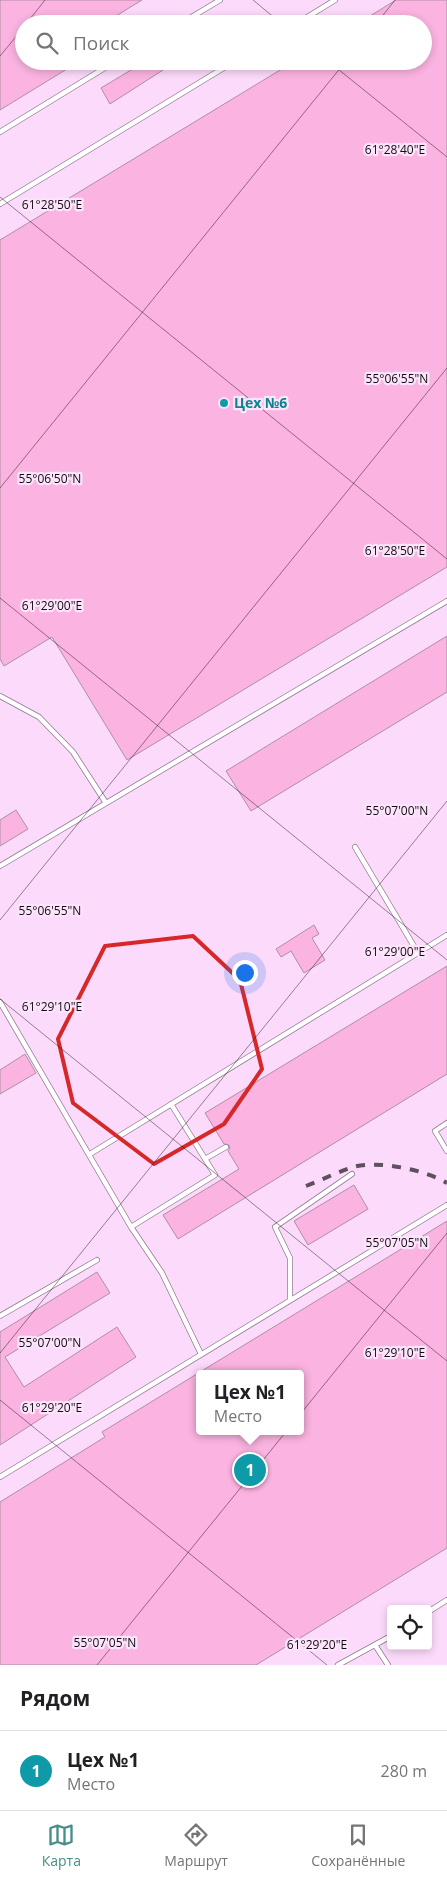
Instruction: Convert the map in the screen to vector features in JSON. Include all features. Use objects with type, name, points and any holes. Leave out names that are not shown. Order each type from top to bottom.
[{"type":"lane","points":[[195,15],[220,0]]},
{"type":"lane","points":[[311,15],[335,0]]},
{"type":"lane","points":[[0,132],[101,70]]},
{"type":"lane","points":[[0,204],[220,70]]},
{"type":"lane","points":[[0,866],[447,601]]},
{"type":"lane","points":[[0,696],[38,717],[73,752],[106,803]]},
{"type":"lane","points":[[355,847],[418,953]]},
{"type":"lane","points":[[90,1154],[447,935]]},
{"type":"lane","points":[[0,1002],[131,1227],[162,1273],[200,1354]]},
{"type":"lane","points":[[131,1227],[214,1175],[171,1104]]},
{"type":"lane","points":[[447,1123],[435,1130],[447,1151]]},
{"type":"lane","points":[[205,1159],[226,1147]]},
{"type":"lane","points":[[290,1300],[290,1258],[275,1226],[352,1174]]},
{"type":"lane","points":[[0,1477],[447,1204]]},
{"type":"lane","points":[[0,1316],[97,1260]]},
{"type":"lane","points":[[432,1609],[447,1600]]},
{"type":"lane","points":[[338,1665],[387,1638]]},
{"type":"lane","points":[[375,1645],[388,1665]]},
{"type":"highlighted area","points":[[193,936],[240,980],[262,1069],[224,1124],[154,1164],[73,1103],[58,1039],[105,946]]},
{"type":"shaded area","points":[[0,0],[447,0],[447,1665],[0,1665]]},
{"type":"building","points":[[0,0],[142,0],[118,15],[15,15],[15,70],[65,70],[0,110]]},
{"type":"building","name":"Цех №6","points":[[396,0],[447,0],[447,567],[127,760],[52,637],[4,666],[0,659],[0,240],[280,70],[432,70],[432,15],[372,15]]},
{"type":"building","points":[[131,70],[163,70],[110,104],[101,88]]},
{"type":"building","points":[[447,636],[447,692],[251,811],[226,771]]},
{"type":"building","points":[[16,810],[28,829],[0,846],[0,820]]},
{"type":"building","points":[[314,925],[319,934],[312,938],[325,960],[304,973],[291,951],[281,957],[276,949]]},
{"type":"building","points":[[447,966],[447,1074],[178,1239],[163,1215],[239,1169],[228,1151],[229,1145],[224,1144],[205,1113]]},
{"type":"building","points":[[25,1054],[36,1073],[0,1094],[0,1070]]},
{"type":"building","points":[[354,1185],[368,1209],[308,1245],[294,1221]]},
{"type":"building","points":[[447,1221],[447,1548],[256,1665],[0,1665],[0,1502],[105,1437],[102,1432],[196,1375],[196,1435],[304,1435],[304,1370],[203,1370]]},
{"type":"building","points":[[97,1272],[110,1293],[5,1357],[24,1387],[117,1327],[136,1357],[0,1445],[0,1332]]},
{"type":"railway","points":[[306,1186],[341,1171],[363,1165],[415,1170],[447,1183]]},
{"type":"place","name":"Цех №6","points":[[224,403]]},
{"type":"place","name":"Цех №1","points":[[250,1470]]}]
